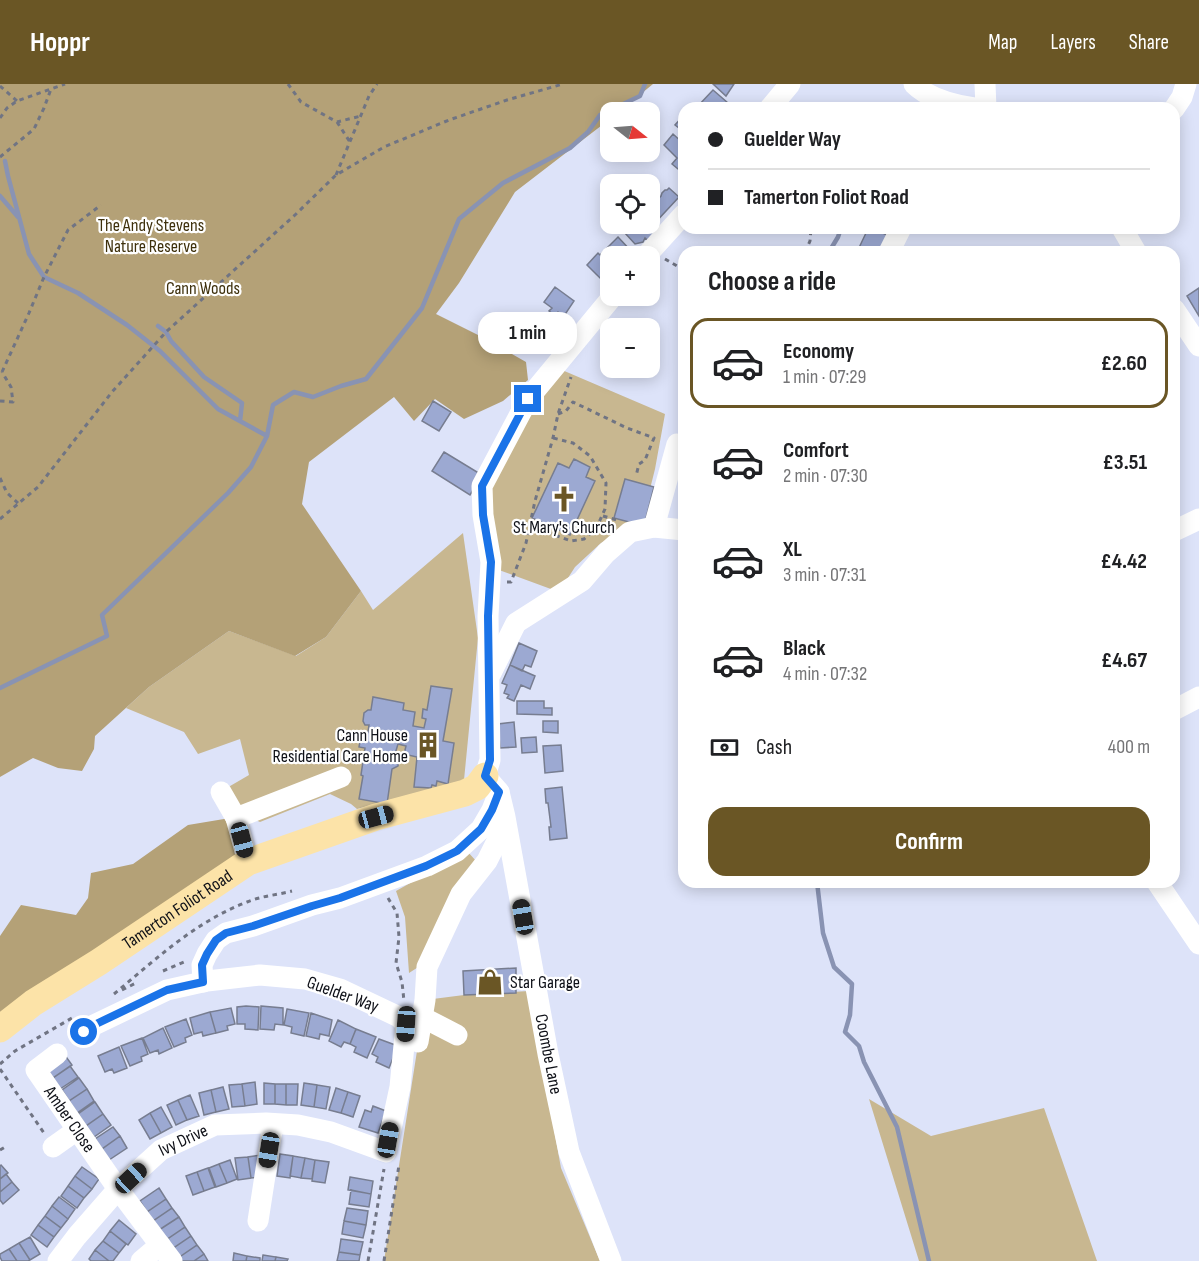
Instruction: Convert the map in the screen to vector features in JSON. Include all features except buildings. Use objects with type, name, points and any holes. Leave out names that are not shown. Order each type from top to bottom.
[{"type":"main road","name":"Tamerton Foliot Road","points":[[0,1029],[33,1004],[248,862],[376,817],[465,793],[477,787],[495,791]]},
{"type":"street","points":[[776,102],[789,84]]},
{"type":"street","points":[[789,84],[791,102]]},
{"type":"street","points":[[914,84],[922,92],[949,102]]},
{"type":"street","points":[[985,84],[986,102]]},
{"type":"street","points":[[1179,102],[1186,84]]},
{"type":"street","points":[[655,246],[678,221]]},
{"type":"street","points":[[386,1152],[400,1087],[410,1020],[427,967],[461,894],[487,861],[498,839],[495,791],[490,760],[488,616],[491,562],[483,515],[482,486],[528,399],[605,306]]},
{"type":"street","points":[[1180,318],[1199,346]]},
{"type":"street","points":[[654,527],[677,444]]},
{"type":"street","points":[[1180,528],[1199,519]]},
{"type":"street","points":[[489,679],[516,623],[582,580],[606,553],[630,532],[654,527],[678,529]]},
{"type":"street","points":[[1180,707],[1199,697]]},
{"type":"street","points":[[236,818],[341,777]]},
{"type":"street","points":[[203,982],[202,965],[207,954],[216,940],[226,933],[380,884],[457,851],[481,829],[492,810],[495,791]]},
{"type":"street","name":"Coombe Lane","points":[[495,791],[508,831],[548,1054],[569,1152],[611,1261]]},
{"type":"street","points":[[221,792],[236,818],[248,862]]},
{"type":"street","points":[[501,866],[508,831]]},
{"type":"street","points":[[1161,888],[1199,944]]},
{"type":"street","name":"Guelder Way","points":[[79,1024],[94,1025],[167,990],[203,982],[260,975],[305,979],[340,989],[399,1017],[457,1035]]},
{"type":"street","points":[[410,1020],[418,1042]]},
{"type":"street","name":"Amber Close","points":[[57,1054],[36,1070],[118,1189],[166,1253]]},
{"type":"street","points":[[258,1221],[273,1124]]},
{"type":"street","name":"Ivy Drive","points":[[58,1261],[118,1189],[161,1150],[215,1125],[298,1125],[331,1132],[386,1152]]},
{"type":"street","points":[[53,1147],[77,1130]]},
{"type":"street","points":[[141,1261],[166,1253]]},
{"type":"path","points":[[0,118],[7,108],[17,101],[65,84]]},
{"type":"path","points":[[288,84],[301,102],[337,122],[350,142]]},
{"type":"path","points":[[336,175],[369,96],[377,84]]},
{"type":"path","points":[[0,519],[38,487],[112,392],[166,332],[303,208],[336,175],[384,147],[449,120],[563,84]]},
{"type":"path","points":[[0,86],[17,101]]},
{"type":"path","points":[[0,157],[34,129],[51,89]]},
{"type":"path","points":[[337,122],[362,116]]},
{"type":"path","points":[[0,401],[13,402],[11,387],[1,372],[68,230],[101,205]]},
{"type":"path","points":[[511,582],[526,543],[558,414],[572,374]]},
{"type":"path","points":[[558,414],[566,411],[573,402],[627,428],[654,438],[645,459],[639,464],[636,476]]},
{"type":"path","points":[[530,526],[571,542],[584,539],[596,529],[605,509],[606,483],[590,456],[573,443],[553,438]]},
{"type":"path","points":[[0,478],[7,493],[19,503]]},
{"type":"path","points":[[380,884],[397,913],[399,937],[396,963],[402,982],[405,1011],[410,1020]]},
{"type":"path","points":[[112,996],[125,984]]},
{"type":"path","points":[[0,1064],[15,1051],[79,1024]]},
{"type":"path","points":[[0,1069],[53,1147]]},
{"type":"path","points":[[0,1150],[5,1147]]},
{"type":"path","points":[[368,1261],[386,1152]]},
{"type":"shaded area","points":[[562,370],[665,414],[655,469],[641,525],[601,543],[575,567],[559,592],[499,570],[490,497],[494,477],[530,408]]},
{"type":"shaded area","points":[[463,533],[478,638],[464,780],[357,809],[330,794],[260,822],[237,811],[225,789],[249,775],[240,739],[198,754],[184,732],[126,708],[149,687],[229,631],[296,656],[326,637],[361,591],[373,610]]},
{"type":"shaded area","points":[[467,851],[477,862],[423,964],[409,973],[405,917],[396,891]]},
{"type":"shaded area","points":[[529,991],[561,1168],[600,1261],[384,1261],[425,1000]]},
{"type":"shaded area","points":[[869,1099],[931,1136],[1044,1108],[1097,1261],[919,1261]]},
{"type":"green space","name":"Cann Woods","points":[[0,84],[653,84],[631,102],[600,102],[600,127],[515,192],[459,283],[436,314],[526,362],[528,380],[503,401],[464,419],[435,399],[414,421],[394,397],[309,462],[302,504],[361,591],[326,637],[295,656],[229,631],[149,687],[95,736],[94,749],[82,771],[58,768],[33,758],[0,777]]},
{"type":"green space","points":[[230,818],[244,861],[0,1022],[0,936],[21,905],[76,915],[88,898],[91,873],[133,864],[188,825]]},
{"type":"waterway","points":[[0,688],[107,636],[102,615],[228,493],[251,467],[267,436],[273,405],[294,392],[313,397],[366,379],[422,308],[459,219],[503,183],[570,148],[588,132],[600,115],[640,96],[645,84]]},
{"type":"waterway","points":[[5,161],[29,254],[44,277],[78,293],[127,325],[160,351],[218,409],[267,436]]},
{"type":"waterway","points":[[0,196],[18,217]]},
{"type":"waterway","points":[[833,246],[839,234]]},
{"type":"waterway","points":[[158,326],[166,332],[171,341],[204,377],[242,403],[240,421]]},
{"type":"waterway","points":[[818,888],[823,933],[834,967],[852,984],[850,1015],[845,1032],[859,1046],[864,1062],[897,1127],[929,1261]]},
{"type":"place","name":"St Mary's Church","points":[[564,499]]},
{"type":"place","name":"Cann House Residential Care Home","points":[[428,745]]},
{"type":"place","name":"Star Garage","points":[[490,982]]},
{"type":"route","points":[[84,1032],[167,990],[203,982],[202,965],[207,954],[216,940],[226,933],[340,898],[426,866],[457,851],[481,829],[499,792],[485,776],[490,760],[488,616],[491,562],[483,515],[482,486],[528,399]]},
{"type":"park label","name":"The Andy Stevens Nature Reserve","points":[[151,235]]}]
